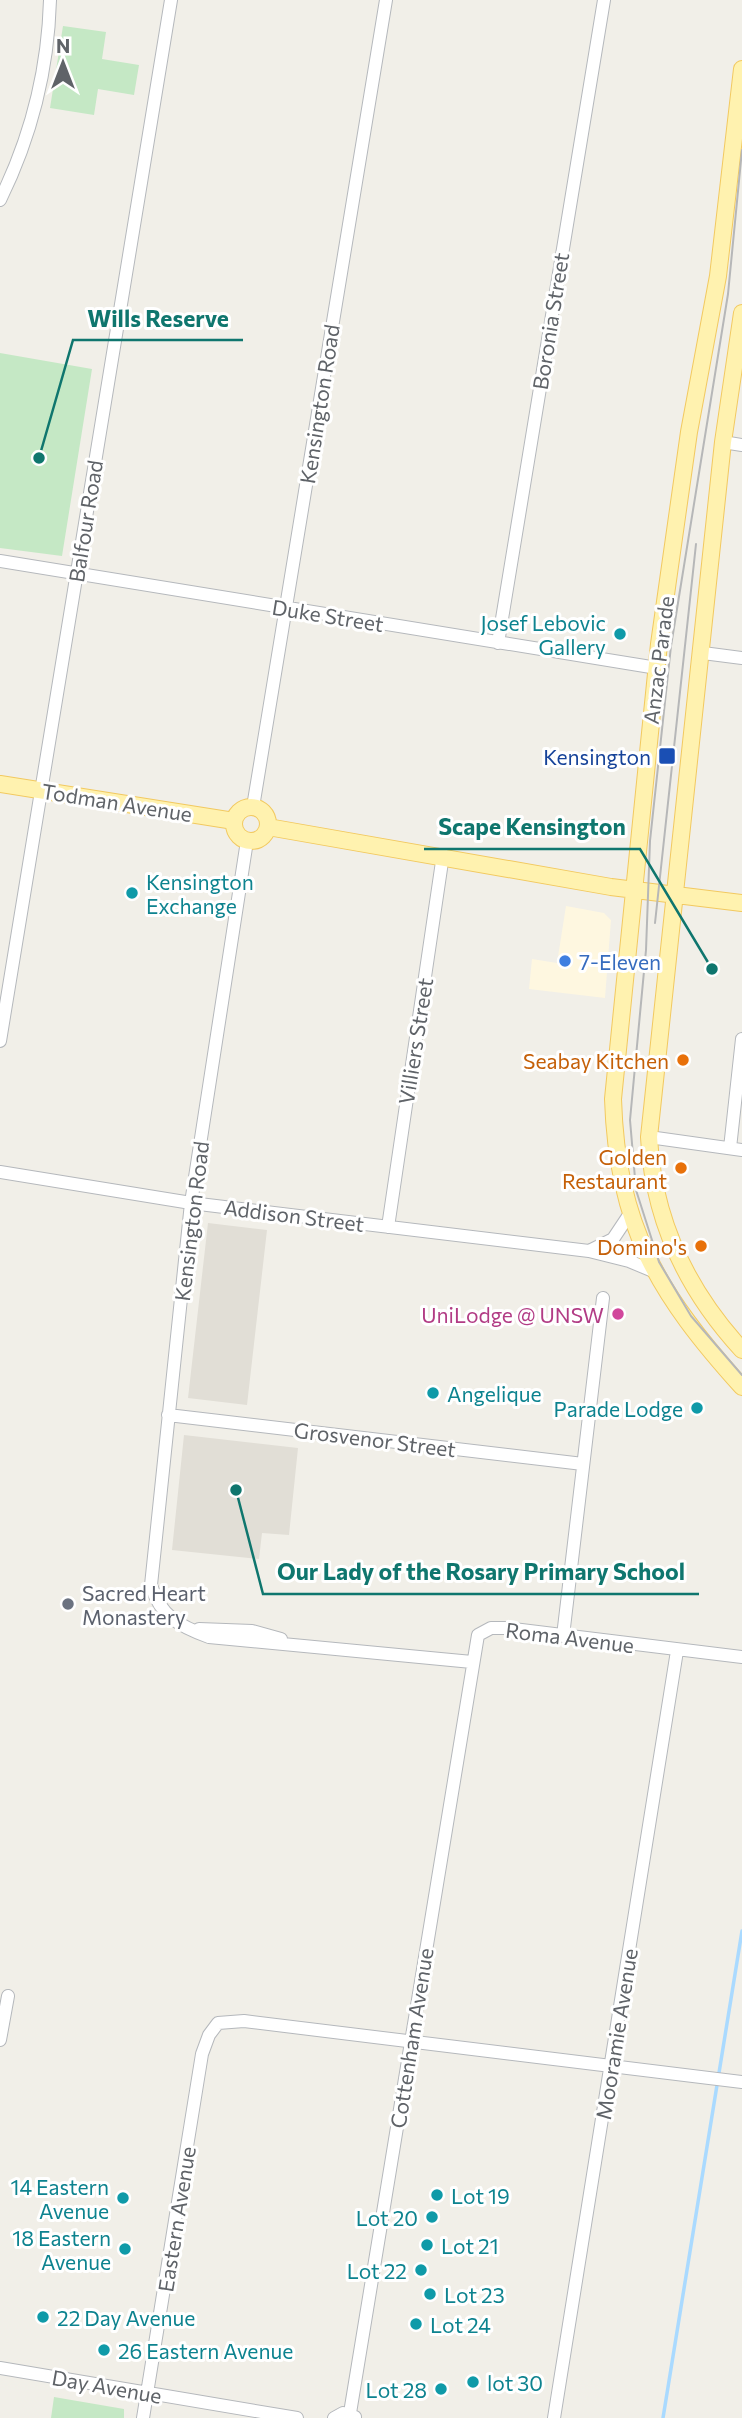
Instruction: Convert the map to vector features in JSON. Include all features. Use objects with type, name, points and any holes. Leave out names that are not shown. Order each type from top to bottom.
[{"type":"main road","name":"Anzac Parade","points":[[742,69],[718,276],[689,432],[657,668],[613,1099],[617,1154],[631,1212],[653,1271],[692,1330],[742,1387]]},
{"type":"main road","name":"Anzac Parade","points":[[742,313],[723,442],[649,1137],[654,1188],[673,1249],[694,1289],[742,1350]]},
{"type":"main road","name":"Todman Avenue","points":[[0,784],[234,821]]},
{"type":"main road","points":[[253,807],[266,816],[268,827],[263,836],[247,841],[235,831],[234,821],[239,812],[253,807]]},
{"type":"main road","points":[[268,827],[633,890],[742,902]]},
{"type":"street","points":[[0,200],[24,145],[36,103],[45,66],[50,0]]},
{"type":"street","name":"Balfour Road","points":[[0,1041],[5,988],[41,790],[171,0]]},
{"type":"street","name":"Kensington Road","points":[[253,807],[386,0]]},
{"type":"street","name":"Boronia Street","points":[[498,643],[604,0]]},
{"type":"street","points":[[723,442],[742,445]]},
{"type":"street","name":"Duke Street","points":[[0,561],[657,668]]},
{"type":"street","points":[[702,653],[742,658]]},
{"type":"street","name":"Kensington Road","points":[[247,841],[191,1203],[150,1569],[156,1603],[173,1621],[188,1629],[252,1631],[297,1643],[472,1662]]},
{"type":"street","name":"Villiers Street","points":[[388,1227],[443,856]]},
{"type":"street","points":[[649,1137],[736,1149],[742,1040]]},
{"type":"street","name":"Addison Street","points":[[0,1172],[191,1203],[589,1251],[629,1261],[653,1271]]},
{"type":"street","points":[[589,1251],[613,1239],[631,1212]]},
{"type":"street","points":[[563,1636],[603,1298]]},
{"type":"street","name":"Grosvenor Street","points":[[168,1416],[583,1464]]},
{"type":"street","name":"Roma Avenue","points":[[472,1662],[478,1635],[491,1628],[742,1657]]},
{"type":"street","name":"Mooramie Avenue","points":[[554,2418],[677,1651]]},
{"type":"street","name":"Cottenham Avenue","points":[[353,2416],[410,2041],[472,1662]]},
{"type":"street","points":[[0,2040],[8,1996]]},
{"type":"street","name":"Eastern Avenue","points":[[143,2418],[202,2054],[209,2035],[218,2023],[244,2021],[410,2041]]},
{"type":"street","points":[[410,2041],[742,2082]]},
{"type":"street","name":"Day Avenue","points":[[0,2368],[298,2418]]},
{"type":"street","points":[[334,2418],[339,2414],[353,2416]]},
{"type":"shaded area","name":"7-Eleven","points":[[566,906],[604,913],[611,920],[605,998],[529,989],[532,959],[557,963]]},
{"type":"shaded area","points":[[208,1223],[267,1230],[247,1405],[188,1398]]},
{"type":"shaded area","points":[[184,1435],[298,1448],[289,1535],[262,1533],[259,1559],[172,1550]]},
{"type":"green space","points":[[63,26],[106,32],[102,59],[139,65],[134,95],[98,89],[94,115],[50,108]]},
{"type":"green space","points":[[0,353],[92,369],[62,556],[0,548]]},
{"type":"green space","points":[[54,2397],[124,2409],[124,2418],[51,2418]]},
{"type":"waterway","points":[[663,2418],[742,1931]]},
{"type":"tram line","points":[[742,150],[728,294],[671,646],[650,841],[646,950],[630,1120],[636,1190],[659,1262],[691,1316],[742,1375]]},
{"type":"tram line","points":[[655,923],[696,544]]},
{"type":"place","name":"Wills Reserve","points":[[39,458]]},
{"type":"place","name":"Josef Lebovic Gallery","points":[[620,634]]},
{"type":"place","name":"Kensington","points":[[667,756]]},
{"type":"place","name":"Kensington Exchange","points":[[132,893]]},
{"type":"place","name":"7-Eleven","points":[[565,961]]},
{"type":"place","name":"Scape Kensington","points":[[712,969]]},
{"type":"place","name":"Seabay Kitchen","points":[[683,1060]]},
{"type":"place","name":"Golden Restaurant","points":[[681,1168]]},
{"type":"place","name":"Domino's","points":[[701,1246]]},
{"type":"place","name":"UniLodge @ UNSW","points":[[618,1314]]},
{"type":"place","name":"Angelique","points":[[433,1393]]},
{"type":"place","name":"Parade Lodge","points":[[697,1408]]},
{"type":"place","name":"Our Lady of the Rosary Primary School","points":[[236,1490]]},
{"type":"place","name":"Sacred Heart Monastery","points":[[68,1604]]},
{"type":"place","name":"Lot 19","points":[[437,2195]]},
{"type":"place","name":"14 Eastern Avenue","points":[[123,2198]]},
{"type":"place","name":"Lot 20","points":[[432,2217]]},
{"type":"place","name":"Lot 21","points":[[427,2245]]},
{"type":"place","name":"18 Eastern Avenue","points":[[125,2249]]},
{"type":"place","name":"Lot 22","points":[[421,2270]]},
{"type":"place","name":"Lot 23","points":[[430,2294]]},
{"type":"place","name":"22 Day Avenue","points":[[43,2317]]},
{"type":"place","name":"Lot 24","points":[[416,2324]]},
{"type":"place","name":"26 Eastern Avenue","points":[[104,2350]]},
{"type":"place","name":"lot 30","points":[[473,2382]]},
{"type":"place","name":"Lot 28","points":[[441,2389]]}]
